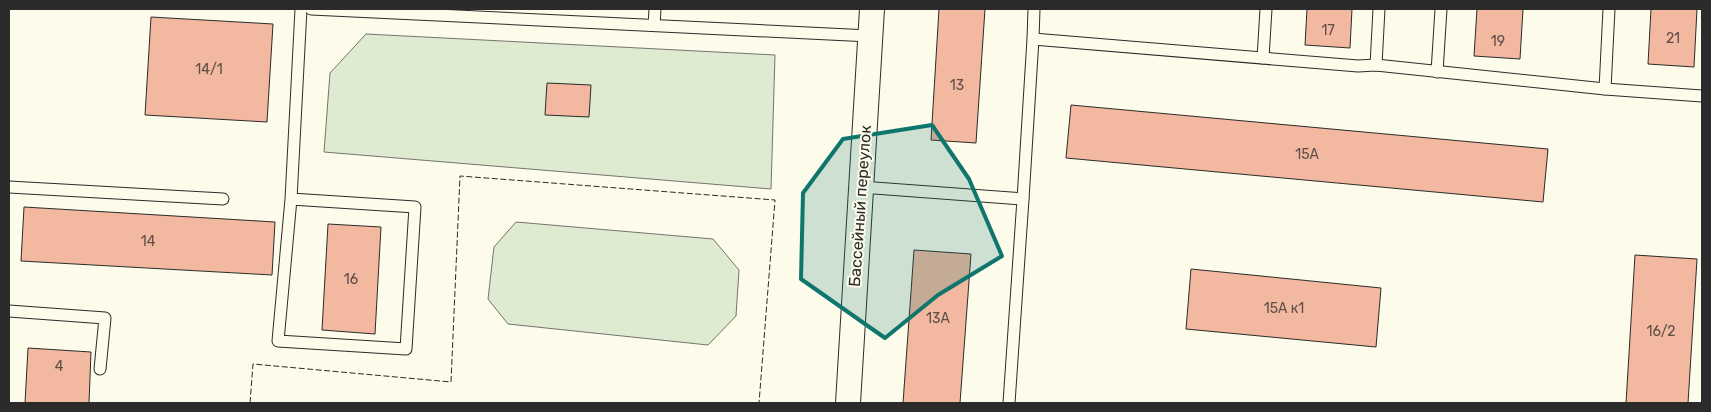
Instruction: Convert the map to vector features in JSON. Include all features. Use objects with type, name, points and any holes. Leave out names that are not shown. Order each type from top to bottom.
[{"type":"street","name":"Бассейный переулок","points":[[848,403],[872,9]]},
{"type":"lane","points":[[291,199],[415,207],[406,349],[278,341],[291,199],[301,9]]},
{"type":"lane","points":[[311,9],[478,13],[654,25],[870,36]]},
{"type":"lane","points":[[654,25],[655,9]]},
{"type":"lane","points":[[1010,403],[1034,9]]},
{"type":"lane","points":[[1263,58],[1266,9]]},
{"type":"lane","points":[[1376,65],[1379,9]]},
{"type":"lane","points":[[1437,72],[1441,9]]},
{"type":"lane","points":[[1605,88],[1609,9]]},
{"type":"lane","points":[[1033,39],[1358,66],[1376,65],[1702,96]]},
{"type":"lane","points":[[9,187],[223,198]]},
{"type":"lane","points":[[861,187],[1023,199]]},
{"type":"lane","points":[[9,311],[105,318],[100,369]]},
{"type":"highlighted area","points":[[932,125],[969,179],[1002,256],[938,295],[885,338],[801,279],[803,193],[843,139]]},
{"type":"green space","points":[[366,34],[775,55],[771,189],[324,152],[330,73]]},
{"type":"green space","points":[[516,222],[713,239],[739,270],[736,316],[708,345],[508,324],[488,299],[494,247]]},
{"type":"building","points":[[939,9],[985,9],[976,143],[931,140]]},
{"type":"building","points":[[1307,9],[1352,9],[1350,48],[1305,45]]},
{"type":"building","points":[[1477,9],[1523,9],[1520,59],[1474,56]]},
{"type":"building","points":[[1651,9],[1697,9],[1694,67],[1648,64]]},
{"type":"building","points":[[151,17],[273,24],[267,122],[145,115]]},
{"type":"building","points":[[547,83],[591,85],[589,117],[545,115]]},
{"type":"building","points":[[1071,105],[1548,149],[1543,202],[1066,158]]},
{"type":"building","points":[[24,207],[275,222],[272,275],[21,261]]},
{"type":"building","points":[[328,224],[381,227],[375,334],[322,330]]},
{"type":"building","points":[[914,250],[971,254],[960,403],[903,403]]},
{"type":"building","points":[[1635,255],[1697,259],[1688,403],[1626,403]]},
{"type":"building","points":[[1191,269],[1381,288],[1376,347],[1186,329]]},
{"type":"building","points":[[28,348],[91,352],[89,403],[25,403]]},
{"type":"fence","points":[[250,403],[253,364],[451,382],[460,176],[775,200],[759,403]]}]
